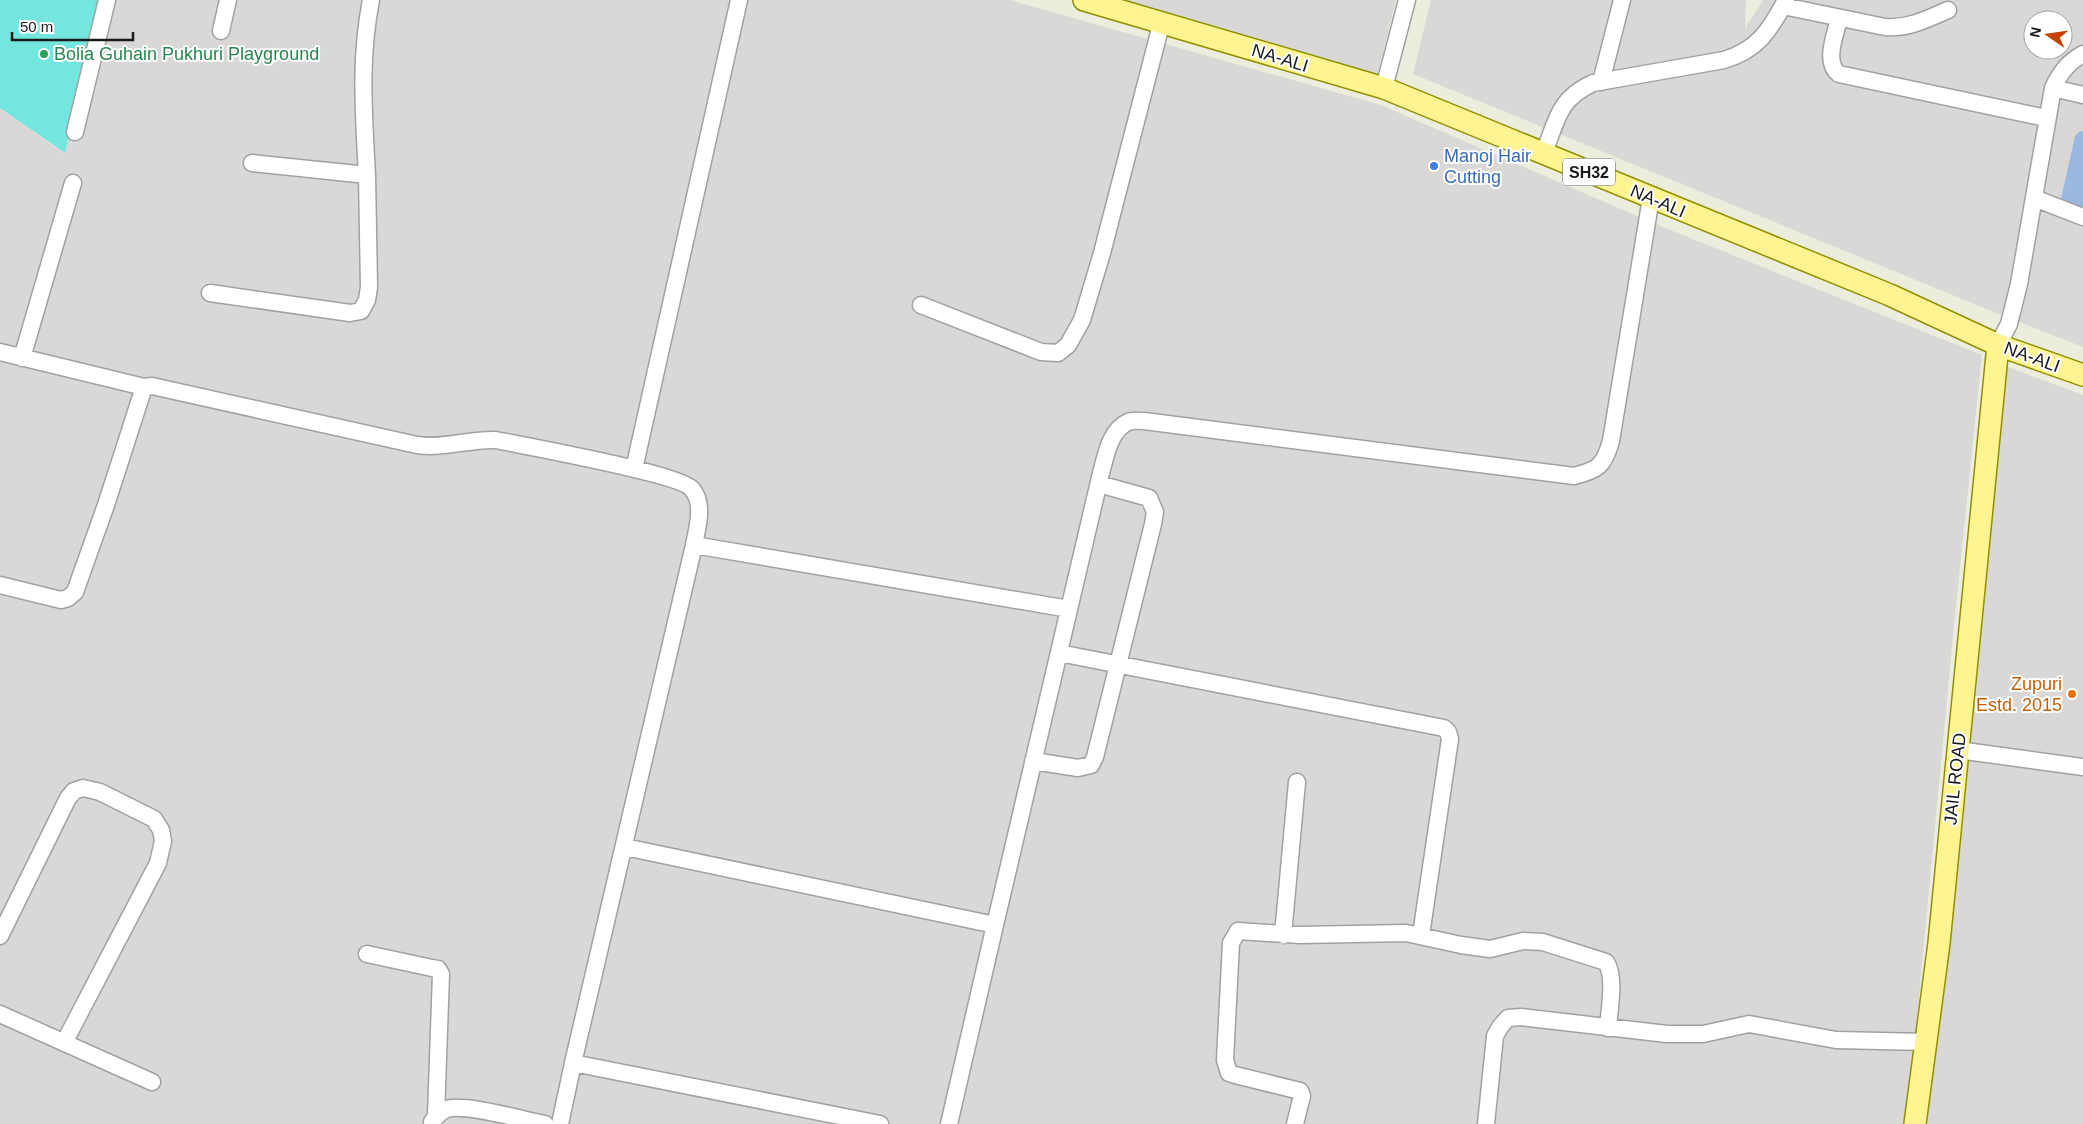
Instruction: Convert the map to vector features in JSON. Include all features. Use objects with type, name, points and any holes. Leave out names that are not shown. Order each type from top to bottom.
[{"type":"main road","name":"NA-ALI","points":[[1084,0],[1162,21],[1309,67],[1384,88],[1890,295],[1998,344],[2083,375]]},
{"type":"main road","name":"JAIL ROAD","points":[[1915,1124],[1939,943],[1998,344]]},
{"type":"street","points":[[75,132],[107,0]]},
{"type":"street","points":[[221,31],[228,0]]},
{"type":"street","points":[[210,293],[350,313],[361,311],[367,300],[369,287],[362,70],[371,0]]},
{"type":"street","points":[[634,469],[738,0]]},
{"type":"street","points":[[1384,88],[1407,0]]},
{"type":"street","points":[[1601,82],[1622,0]]},
{"type":"street","points":[[1544,153],[1566,101],[1581,89],[1601,82],[1736,56],[1758,42],[1769,30],[1785,3],[1839,18],[1899,28],[1907,27],[1948,10]]},
{"type":"street","points":[[1839,18],[1831,56],[1831,65],[1839,74],[2046,118]]},
{"type":"street","points":[[920,305],[1041,352],[1058,353],[1068,345],[1082,320],[1102,253],[1162,21]]},
{"type":"street","points":[[1998,344],[2009,324],[2014,306],[2034,198],[2046,118],[2053,88],[2063,70],[2083,54]]},
{"type":"street","points":[[2053,88],[2083,95]]},
{"type":"street","points":[[252,163],[366,175]]},
{"type":"street","points":[[22,358],[73,183]]},
{"type":"street","points":[[949,1124],[1099,484],[1110,444],[1117,430],[1129,421],[1144,421],[1574,476],[1592,471],[1606,460],[1611,441],[1651,198]]},
{"type":"street","points":[[2034,198],[2083,216]]},
{"type":"street","points":[[0,352],[144,387],[152,386],[417,445],[445,446],[481,439],[496,440],[634,469],[686,484],[693,490],[699,502],[699,517],[694,545],[560,1124]]},
{"type":"street","points":[[0,585],[61,600],[68,598],[75,592],[106,505],[144,387]]},
{"type":"street","points":[[1033,761],[1078,768],[1091,765],[1155,512],[1149,498],[1099,484]]},
{"type":"street","points":[[694,545],[1069,610]]},
{"type":"street","points":[[1059,653],[1444,728],[1448,732],[1450,739],[1421,935]]},
{"type":"street","points":[[1958,750],[2083,767]]},
{"type":"street","points":[[1283,935],[1297,782]]},
{"type":"street","points":[[0,936],[68,798],[74,791],[84,788],[100,792],[154,819],[160,830],[163,842],[158,863],[64,1043]]},
{"type":"street","points":[[625,847],[995,925]]},
{"type":"street","points":[[1295,1124],[1302,1096],[1300,1091],[1229,1073],[1225,1060],[1231,943],[1238,931],[1283,935],[1392,932],[1421,935],[1462,946],[1490,949],[1523,941],[1543,942],[1606,962],[1610,969],[1611,979],[1608,1028]]},
{"type":"street","points":[[367,954],[438,969],[441,974],[433,1120]]},
{"type":"street","points":[[0,1014],[152,1082]]},
{"type":"street","points":[[1486,1124],[1495,1036],[1508,1018],[1520,1017],[1608,1028],[1687,1035],[1703,1034],[1749,1024],[1836,1040],[1926,1042]]},
{"type":"street","points":[[573,1063],[880,1124]]},
{"type":"street","points":[[433,1120],[447,1109],[463,1108],[545,1124]]},
{"type":"shaded area","name":"Bolia Guhain Pukhuri Playground","points":[[0,0],[99,0],[65,153],[0,108]]},
{"type":"shaded area","points":[[99,0],[1010,0],[1381,105],[1653,223],[1982,355],[1954,626],[1907,1124],[0,1124],[0,108],[64,153]]},
{"type":"shaded area","points":[[1104,0],[1396,0],[1376,81]]},
{"type":"shaded area","points":[[1431,0],[1746,0],[1745,29],[1763,0],[2083,0],[2083,347],[1413,74]]},
{"type":"shaded area","points":[[2083,131],[2083,211],[2060,203],[2075,136]]},
{"type":"shaded area","points":[[2000,364],[2083,395],[2083,1124],[1922,1124]]},
{"type":"place","name":"Bolia Guhain Pukhuri Playground","points":[[44,54]]},
{"type":"place","name":"Manoj Hair Cutting","points":[[1434,166]]},
{"type":"place","name":"Zupuri Estd. 2015","points":[[2072,694]]}]
